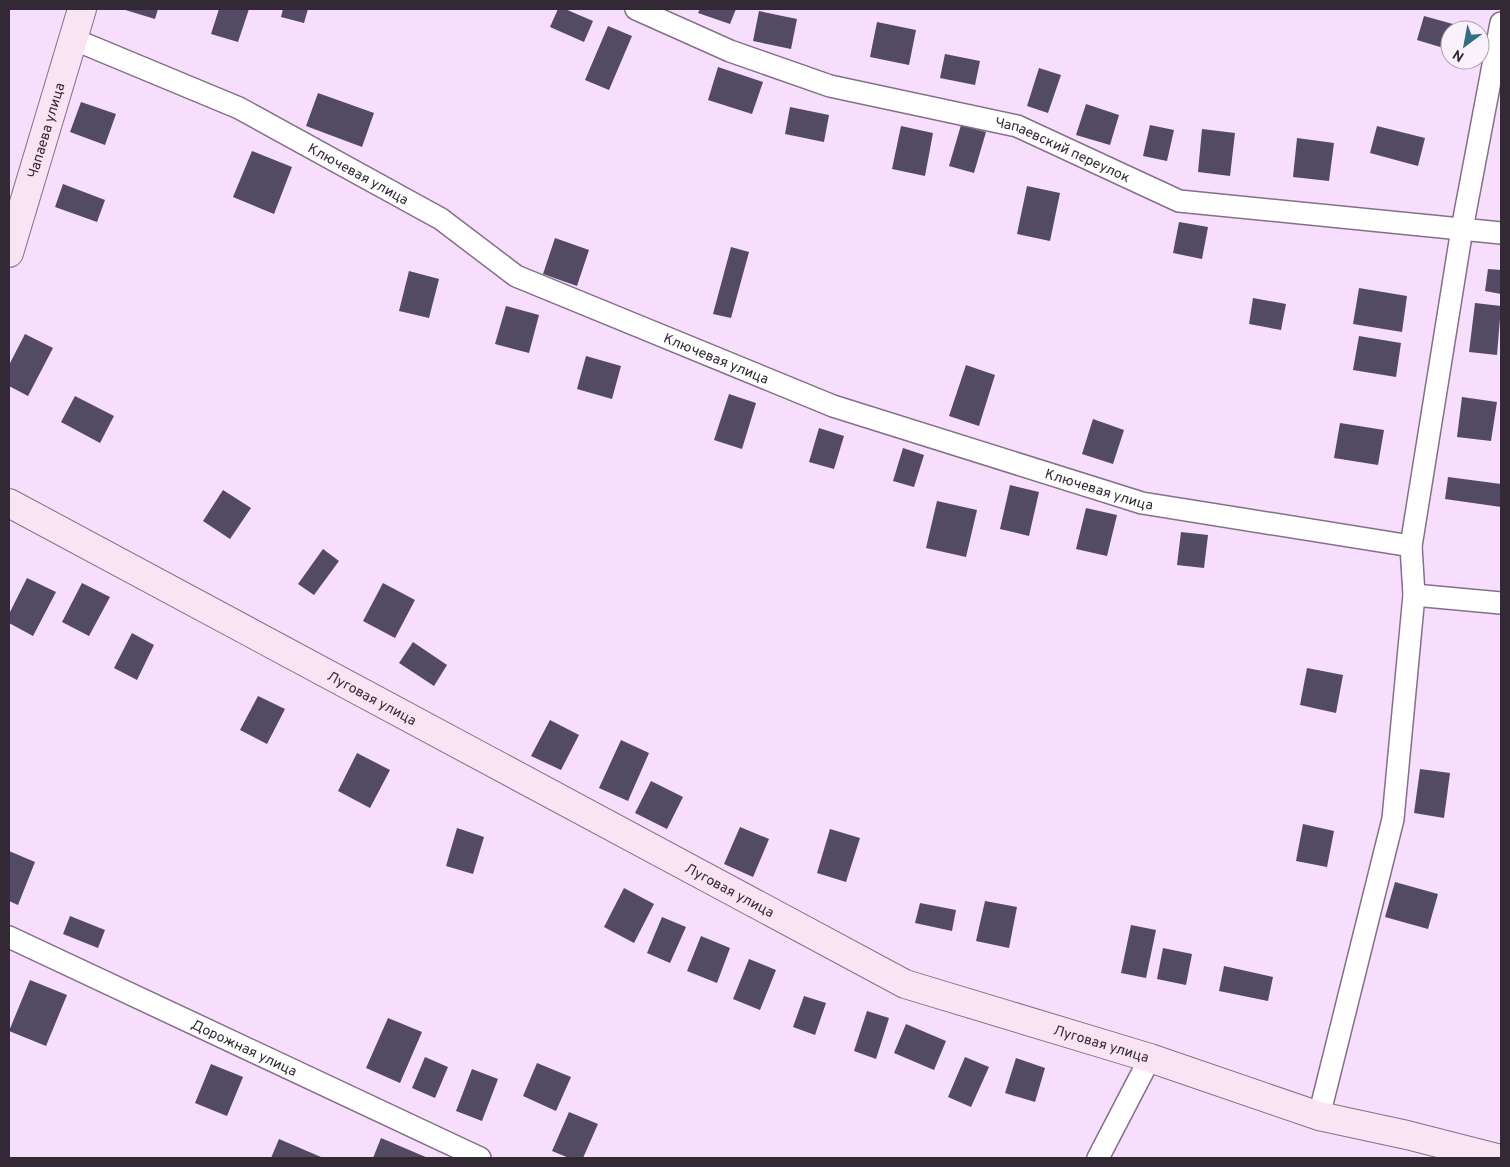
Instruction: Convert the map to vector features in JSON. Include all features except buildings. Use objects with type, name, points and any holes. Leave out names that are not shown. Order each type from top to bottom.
[{"type":"street","name":"Чапаева улица","points":[[9,253],[82,9]]},
{"type":"street","name":"Чапаевский переулок","points":[[636,9],[730,51],[830,86],[1017,126],[1178,201],[1501,234]]},
{"type":"street","points":[[1319,1116],[1393,818],[1414,595],[1411,546],[1462,229],[1501,23]]},
{"type":"street","name":"Ключевая улица","points":[[73,39],[239,108],[441,219],[516,276],[833,406],[1142,503],[1411,546]]},
{"type":"street","name":"Луговая улица","points":[[9,503],[905,984],[1150,1058],[1319,1116],[1407,1135],[1497,1158]]},
{"type":"street","points":[[1414,595],[1501,603]]},
{"type":"street","name":"Дорожная улица","points":[[9,937],[480,1158]]},
{"type":"street","points":[[1098,1158],[1150,1058]]}]
